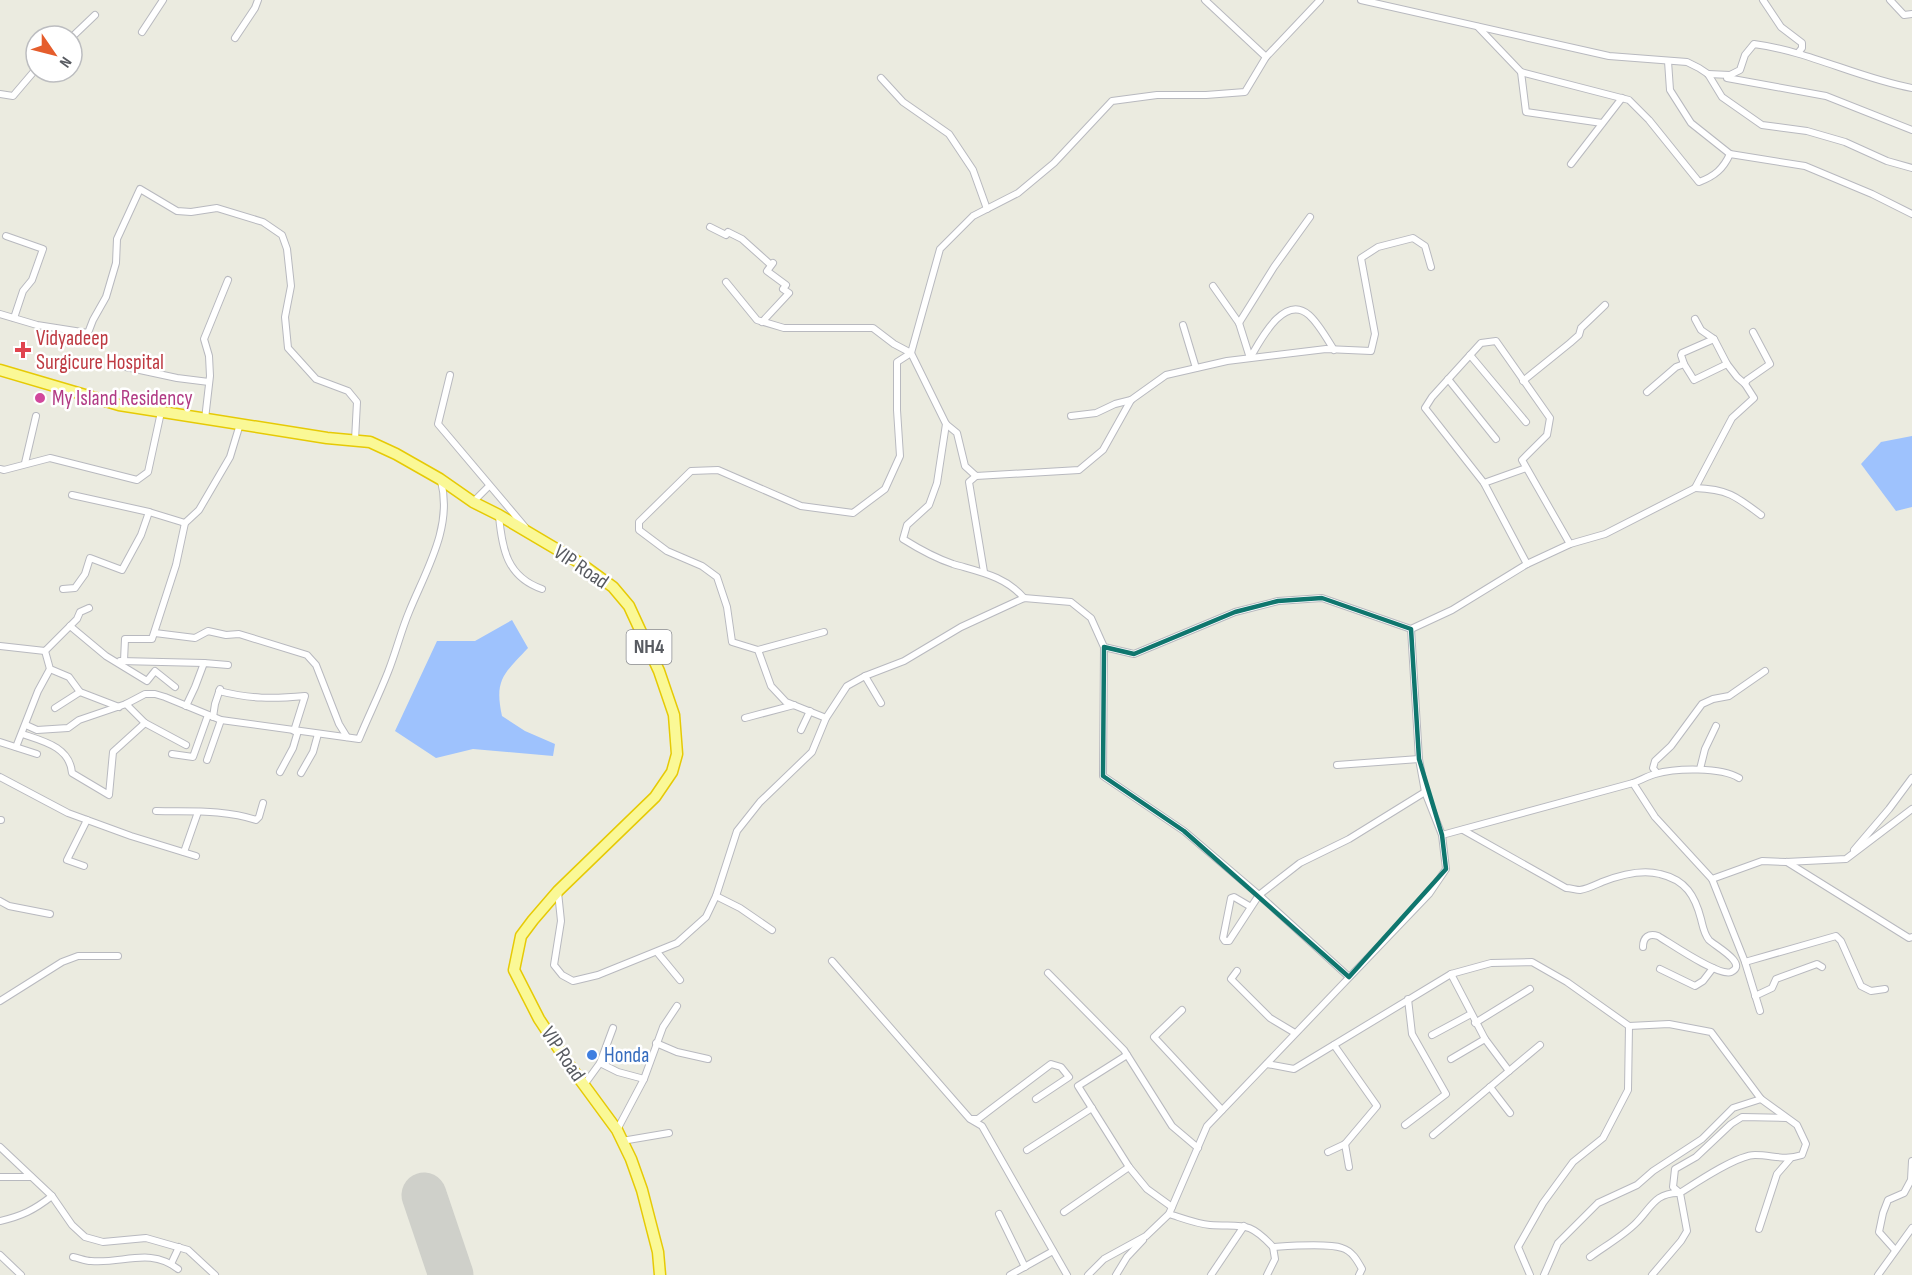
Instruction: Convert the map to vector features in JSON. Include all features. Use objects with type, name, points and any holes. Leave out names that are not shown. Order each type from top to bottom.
[{"type":"highway","name":"VIP Road","points":[[0,370],[118,405],[327,438],[370,442],[440,479],[473,502],[580,563],[613,587],[629,606],[659,671],[674,715],[676,754],[672,772],[655,797],[558,891],[533,920],[521,936],[514,970],[539,1019],[617,1130],[642,1190],[658,1252],[660,1275]]},
{"type":"street","points":[[142,32],[164,0]]},
{"type":"street","points":[[235,38],[258,0]]},
{"type":"street","points":[[1205,0],[1266,57]]},
{"type":"street","points":[[824,632],[758,650],[732,642],[727,607],[717,578],[702,566],[667,551],[639,530],[639,522],[691,471],[718,470],[801,506],[853,513],[885,489],[900,456],[897,363],[911,353],[940,249],[973,216],[1018,193],[1045,171],[1112,101],[1157,95],[1245,92],[1266,57],[1320,0]]},
{"type":"street","points":[[1361,0],[1609,56],[1687,62],[1708,74],[1722,97],[1762,125],[1807,131],[1845,142],[1887,161],[1912,168]]},
{"type":"street","points":[[1763,0],[1781,27],[1802,44],[1798,53]]},
{"type":"street","points":[[1890,0],[1904,15],[1912,14]]},
{"type":"street","points":[[84,25],[94,15]]},
{"type":"street","points":[[1477,27],[1521,72],[1629,100],[1649,120],[1699,182],[1714,176],[1724,166],[1730,154]]},
{"type":"street","points":[[1708,74],[1730,75],[1740,70],[1745,55],[1754,44],[1798,53],[1892,84],[1912,88]]},
{"type":"street","points":[[1668,61],[1670,90],[1691,123],[1730,154],[1805,166],[1872,194],[1912,214]]},
{"type":"street","points":[[1521,72],[1526,112],[1602,123]]},
{"type":"street","points":[[1708,74],[1826,96],[1912,130]]},
{"type":"street","points":[[881,78],[903,102],[950,134],[973,170],[987,209]]},
{"type":"street","points":[[0,94],[13,96],[24,83]]},
{"type":"street","points":[[1571,164],[1622,98]]},
{"type":"street","points":[[0,314],[37,325],[88,333],[106,297],[116,263],[117,239],[140,189],[177,211],[191,212],[217,208],[263,222],[282,235],[287,249],[291,286],[285,317],[288,348],[316,379],[348,392],[357,402],[355,440]]},
{"type":"street","points":[[1239,323],[1274,267],[1310,217]]},
{"type":"street","points":[[710,227],[726,235],[728,232],[742,240],[772,264],[767,271],[786,285],[783,289],[789,293],[762,322]]},
{"type":"street","points":[[6,236],[43,249],[32,280],[23,291],[14,318]]},
{"type":"street","points":[[1071,416],[1096,413],[1115,404],[1131,400],[1166,375],[1227,361],[1334,350],[1371,351],[1375,334],[1361,258],[1378,247],[1413,238],[1425,246],[1431,267]]},
{"type":"street","points":[[205,418],[209,356],[204,339],[228,280]]},
{"type":"street","points":[[726,282],[756,320],[784,328],[873,328],[894,344],[911,353],[946,424],[957,433],[965,466],[976,476]]},
{"type":"street","points":[[1213,286],[1239,323],[1250,358]]},
{"type":"street","points":[[1523,381],[1579,335],[1581,328],[1605,305]]},
{"type":"street","points":[[1250,358],[1262,337],[1281,314],[1297,309],[1309,314],[1334,350]]},
{"type":"street","points":[[1695,320],[1701,330],[1714,339],[1727,364],[1745,384],[1754,399],[1732,418],[1695,488]]},
{"type":"street","points":[[1183,324],[1196,368]]},
{"type":"street","points":[[1745,384],[1751,375],[1770,364],[1753,332]]},
{"type":"street","points":[[1714,339],[1682,353],[1684,364],[1694,380],[1727,364]]},
{"type":"street","points":[[1527,564],[1484,483],[1425,408],[1432,397],[1481,343],[1496,341],[1550,418],[1547,435],[1522,460],[1569,544]]},
{"type":"street","points":[[1470,355],[1526,422]]},
{"type":"street","points":[[112,364],[177,378],[209,382]]},
{"type":"street","points":[[1647,392],[1676,367],[1684,364]]},
{"type":"street","points":[[450,375],[438,424],[532,535]]},
{"type":"street","points":[[1448,379],[1496,438]]},
{"type":"street","points":[[984,572],[969,482],[976,476],[1079,470],[1103,450],[1131,400]]},
{"type":"street","points":[[0,469],[4,470],[50,458],[137,480],[148,472],[161,412]]},
{"type":"street","points":[[25,463],[36,416]]},
{"type":"street","points":[[124,661],[125,639],[152,639],[176,565],[185,523],[199,510],[230,457],[240,424]]},
{"type":"street","points":[[946,424],[937,483],[929,506],[907,525],[903,539],[922,552],[984,572],[1013,586],[1024,598]]},
{"type":"street","points":[[1484,483],[1526,468]]},
{"type":"street","points":[[26,725],[37,730],[68,728],[79,720],[123,706],[145,694],[155,694],[221,720],[359,739],[389,671],[409,613],[436,551],[442,529],[444,491],[440,479]]},
{"type":"street","points":[[473,502],[489,486]]},
{"type":"street","points":[[1104,647],[1134,654],[1235,612],[1278,601],[1322,597],[1411,629],[1452,610],[1527,564],[1569,544],[1605,534],[1695,488],[1723,490],[1743,501],[1761,515]]},
{"type":"street","points":[[72,495],[149,512],[185,523]]},
{"type":"street","points":[[63,590],[75,588],[85,574],[90,558],[122,570],[141,535],[149,512]]},
{"type":"street","points":[[499,515],[502,542],[513,569],[529,584],[542,589]]},
{"type":"street","points":[[558,891],[561,921],[554,965],[562,975],[573,981],[598,975],[677,943],[706,917],[716,896],[736,831],[760,802],[812,752],[826,718],[847,686],[865,676],[904,661],[962,627],[1024,598],[1071,602],[1091,618],[1104,647],[1103,776],[1184,831],[1349,977]]},
{"type":"street","points":[[45,651],[77,619],[80,612],[89,608]]},
{"type":"street","points":[[70,626],[112,660],[147,681]]},
{"type":"street","points":[[1116,1275],[1127,1257],[1169,1214],[1207,1126],[1429,894],[1446,869],[1442,836],[1425,792],[1419,759],[1411,629]]},
{"type":"street","points":[[154,633],[195,638],[208,631],[226,635],[239,634],[307,655],[316,664],[339,724],[347,737]]},
{"type":"street","points":[[0,646],[45,651]]},
{"type":"street","points":[[758,650],[771,686],[786,702],[826,718]]},
{"type":"street","points":[[16,747],[38,691],[50,669],[45,651]]},
{"type":"street","points":[[112,660],[228,665]]},
{"type":"street","points":[[186,706],[204,663]]},
{"type":"street","points":[[50,669],[69,677],[80,692],[123,706],[145,723],[186,745]]},
{"type":"street","points":[[145,694],[143,687],[155,671],[175,687]]},
{"type":"street","points":[[1657,773],[1653,768],[1654,761],[1671,746],[1702,704],[1729,696],[1765,671]]},
{"type":"street","points":[[865,676],[881,703]]},
{"type":"street","points":[[172,754],[193,757],[220,690],[242,697],[273,699],[305,696],[293,748],[280,772]]},
{"type":"street","points":[[55,708],[80,692]]},
{"type":"street","points":[[745,718],[794,705]]},
{"type":"street","points":[[801,730],[810,711]]},
{"type":"street","points":[[207,760],[221,720]]},
{"type":"street","points":[[22,734],[65,754],[70,761],[72,773],[109,795],[113,753],[145,723]]},
{"type":"street","points":[[1700,769],[1705,750],[1716,726]]},
{"type":"street","points":[[301,773],[313,752],[318,734]]},
{"type":"street","points":[[0,742],[37,754]]},
{"type":"street","points":[[1337,765],[1419,759]]},
{"type":"street","points":[[1442,836],[1633,783],[1657,773],[1700,769],[1731,773],[1739,778]]},
{"type":"street","points":[[0,777],[68,813],[196,856]]},
{"type":"street","points":[[1846,859],[1912,778]]},
{"type":"street","points":[[1633,783],[1655,817],[1712,879],[1745,962],[1760,1011]]},
{"type":"street","points":[[1251,907],[1234,897],[1231,898],[1222,938],[1224,941],[1228,941],[1251,907],[1259,895],[1300,863],[1349,838],[1425,792]]},
{"type":"street","points":[[156,811],[244,816],[256,820],[263,803]]},
{"type":"street","points":[[1712,879],[1762,861],[1846,859],[1912,809]]},
{"type":"street","points":[[184,852],[198,812]]},
{"type":"street","points":[[84,866],[67,860],[87,820]]},
{"type":"street","points":[[1462,830],[1566,888],[1579,890],[1642,871],[1662,874],[1689,890],[1696,901],[1704,932],[1718,948],[1735,960],[1736,965],[1730,973],[1713,968],[1658,936],[1647,936],[1643,941],[1643,947]]},
{"type":"street","points":[[1786,862],[1909,938],[1912,937]]},
{"type":"street","points":[[716,896],[740,908],[772,930]]},
{"type":"street","points":[[0,901],[9,906],[50,914]]},
{"type":"street","points":[[1745,962],[1836,936],[1841,941],[1861,986],[1871,991],[1885,988]]},
{"type":"street","points":[[657,952],[680,980]]},
{"type":"street","points":[[0,1001],[62,962],[78,956],[118,956]]},
{"type":"street","points":[[832,961],[970,1119],[982,1126],[1067,1275]]},
{"type":"street","points":[[1267,1064],[1294,1069],[1451,974],[1491,963],[1532,962],[1567,982],[1629,1026],[1669,1024],[1711,1032],[1761,1099],[1797,1125],[1806,1144],[1802,1155],[1790,1159],[1753,1155],[1720,1168],[1680,1193],[1669,1192],[1651,1203],[1636,1223],[1590,1257]]},
{"type":"street","points":[[1755,996],[1772,988],[1776,979],[1817,964],[1822,967]]},
{"type":"street","points":[[1660,969],[1695,986],[1703,981],[1713,968]]},
{"type":"street","points":[[1237,971],[1231,979],[1270,1018],[1295,1033]]},
{"type":"street","points":[[1048,973],[1127,1054],[1172,1126],[1198,1148]]},
{"type":"street","points":[[1451,974],[1485,1040],[1509,1071]]},
{"type":"street","points":[[1475,1023],[1530,989]]},
{"type":"street","points":[[1405,1125],[1446,1094],[1412,1034],[1408,999]]},
{"type":"street","points":[[617,1130],[644,1079],[663,1027],[677,1006]]},
{"type":"street","points":[[1182,1010],[1154,1037],[1222,1110]]},
{"type":"street","points":[[1432,1035],[1471,1014]]},
{"type":"street","points":[[1530,1275],[1518,1247],[1543,1203],[1573,1162],[1603,1138],[1628,1090],[1629,1026]]},
{"type":"street","points":[[584,1085],[600,1063],[613,1028]]},
{"type":"street","points":[[1451,1059],[1485,1040]]},
{"type":"street","points":[[656,1043],[677,1052],[708,1059]]},
{"type":"street","points":[[1328,1152],[1345,1144],[1377,1106],[1334,1045]]},
{"type":"street","points":[[1433,1135],[1540,1045]]},
{"type":"street","points":[[1127,1054],[1078,1086],[1129,1167],[1147,1189],[1172,1207]]},
{"type":"street","points":[[600,1063],[618,1072],[644,1079]]},
{"type":"street","points":[[970,1119],[978,1119],[1051,1064],[1061,1068],[1069,1077],[1036,1099]]},
{"type":"street","points":[[1490,1087],[1510,1113]]},
{"type":"street","points":[[1544,1275],[1558,1243],[1598,1203],[1636,1185],[1653,1170],[1702,1139],[1733,1108],[1761,1099]]},
{"type":"street","points":[[1027,1150],[1092,1108]]},
{"type":"street","points":[[1652,1275],[1681,1241],[1687,1230],[1680,1193],[1674,1187],[1675,1169],[1696,1157],[1731,1124],[1742,1117],[1786,1118]]},
{"type":"street","points":[[622,1141],[669,1133]]},
{"type":"street","points":[[1345,1144],[1349,1167]]},
{"type":"street","points":[[0,1147],[52,1196],[72,1225],[85,1237],[103,1242],[146,1238],[179,1247],[188,1250],[215,1275]]},
{"type":"street","points":[[1759,1229],[1777,1174],[1790,1159]]},
{"type":"street","points":[[1895,1250],[1880,1232],[1883,1213],[1888,1200],[1904,1193],[1911,1180],[1912,1161]]},
{"type":"street","points":[[1064,1212],[1129,1167]]},
{"type":"street","points":[[0,1177],[32,1177]]},
{"type":"street","points":[[0,1221],[34,1210],[52,1196]]},
{"type":"street","points":[[999,1214],[1025,1267]]},
{"type":"street","points":[[1169,1214],[1208,1225],[1244,1226],[1260,1233],[1273,1247],[1275,1259],[1267,1275]]},
{"type":"street","points":[[1211,1275],[1244,1226]]},
{"type":"street","points":[[1878,1275],[1912,1228]]},
{"type":"street","points":[[1088,1275],[1104,1259],[1146,1236]]},
{"type":"street","points":[[171,1264],[179,1247]]},
{"type":"street","points":[[1273,1247],[1342,1248],[1356,1257],[1362,1269],[1359,1275]]},
{"type":"street","points":[[1010,1275],[1053,1251]]},
{"type":"street","points":[[0,1255],[21,1275]]},
{"type":"street","points":[[73,1257],[90,1261],[154,1257],[178,1269]]},
{"type":"highlighted area","points":[[1322,598],[1411,629],[1419,759],[1442,835],[1446,869],[1349,977],[1184,831],[1103,776],[1104,647],[1134,654],[1235,612],[1278,601]]},
{"type":"water","points":[[1912,436],[1912,507],[1896,511],[1861,464],[1881,442]]},
{"type":"water","points":[[512,620],[528,648],[507,671],[500,685],[502,716],[525,731],[555,744],[553,756],[473,749],[436,758],[395,731],[437,641],[475,641]]},
{"type":"runway","points":[[424,1195],[451,1275]]},
{"type":"place","name":"Vidyadeep Surgicure Hospital","points":[[23,350]]},
{"type":"place","name":"My Island Residency","points":[[40,398]]},
{"type":"place","name":"Honda","points":[[592,1055]]}]
